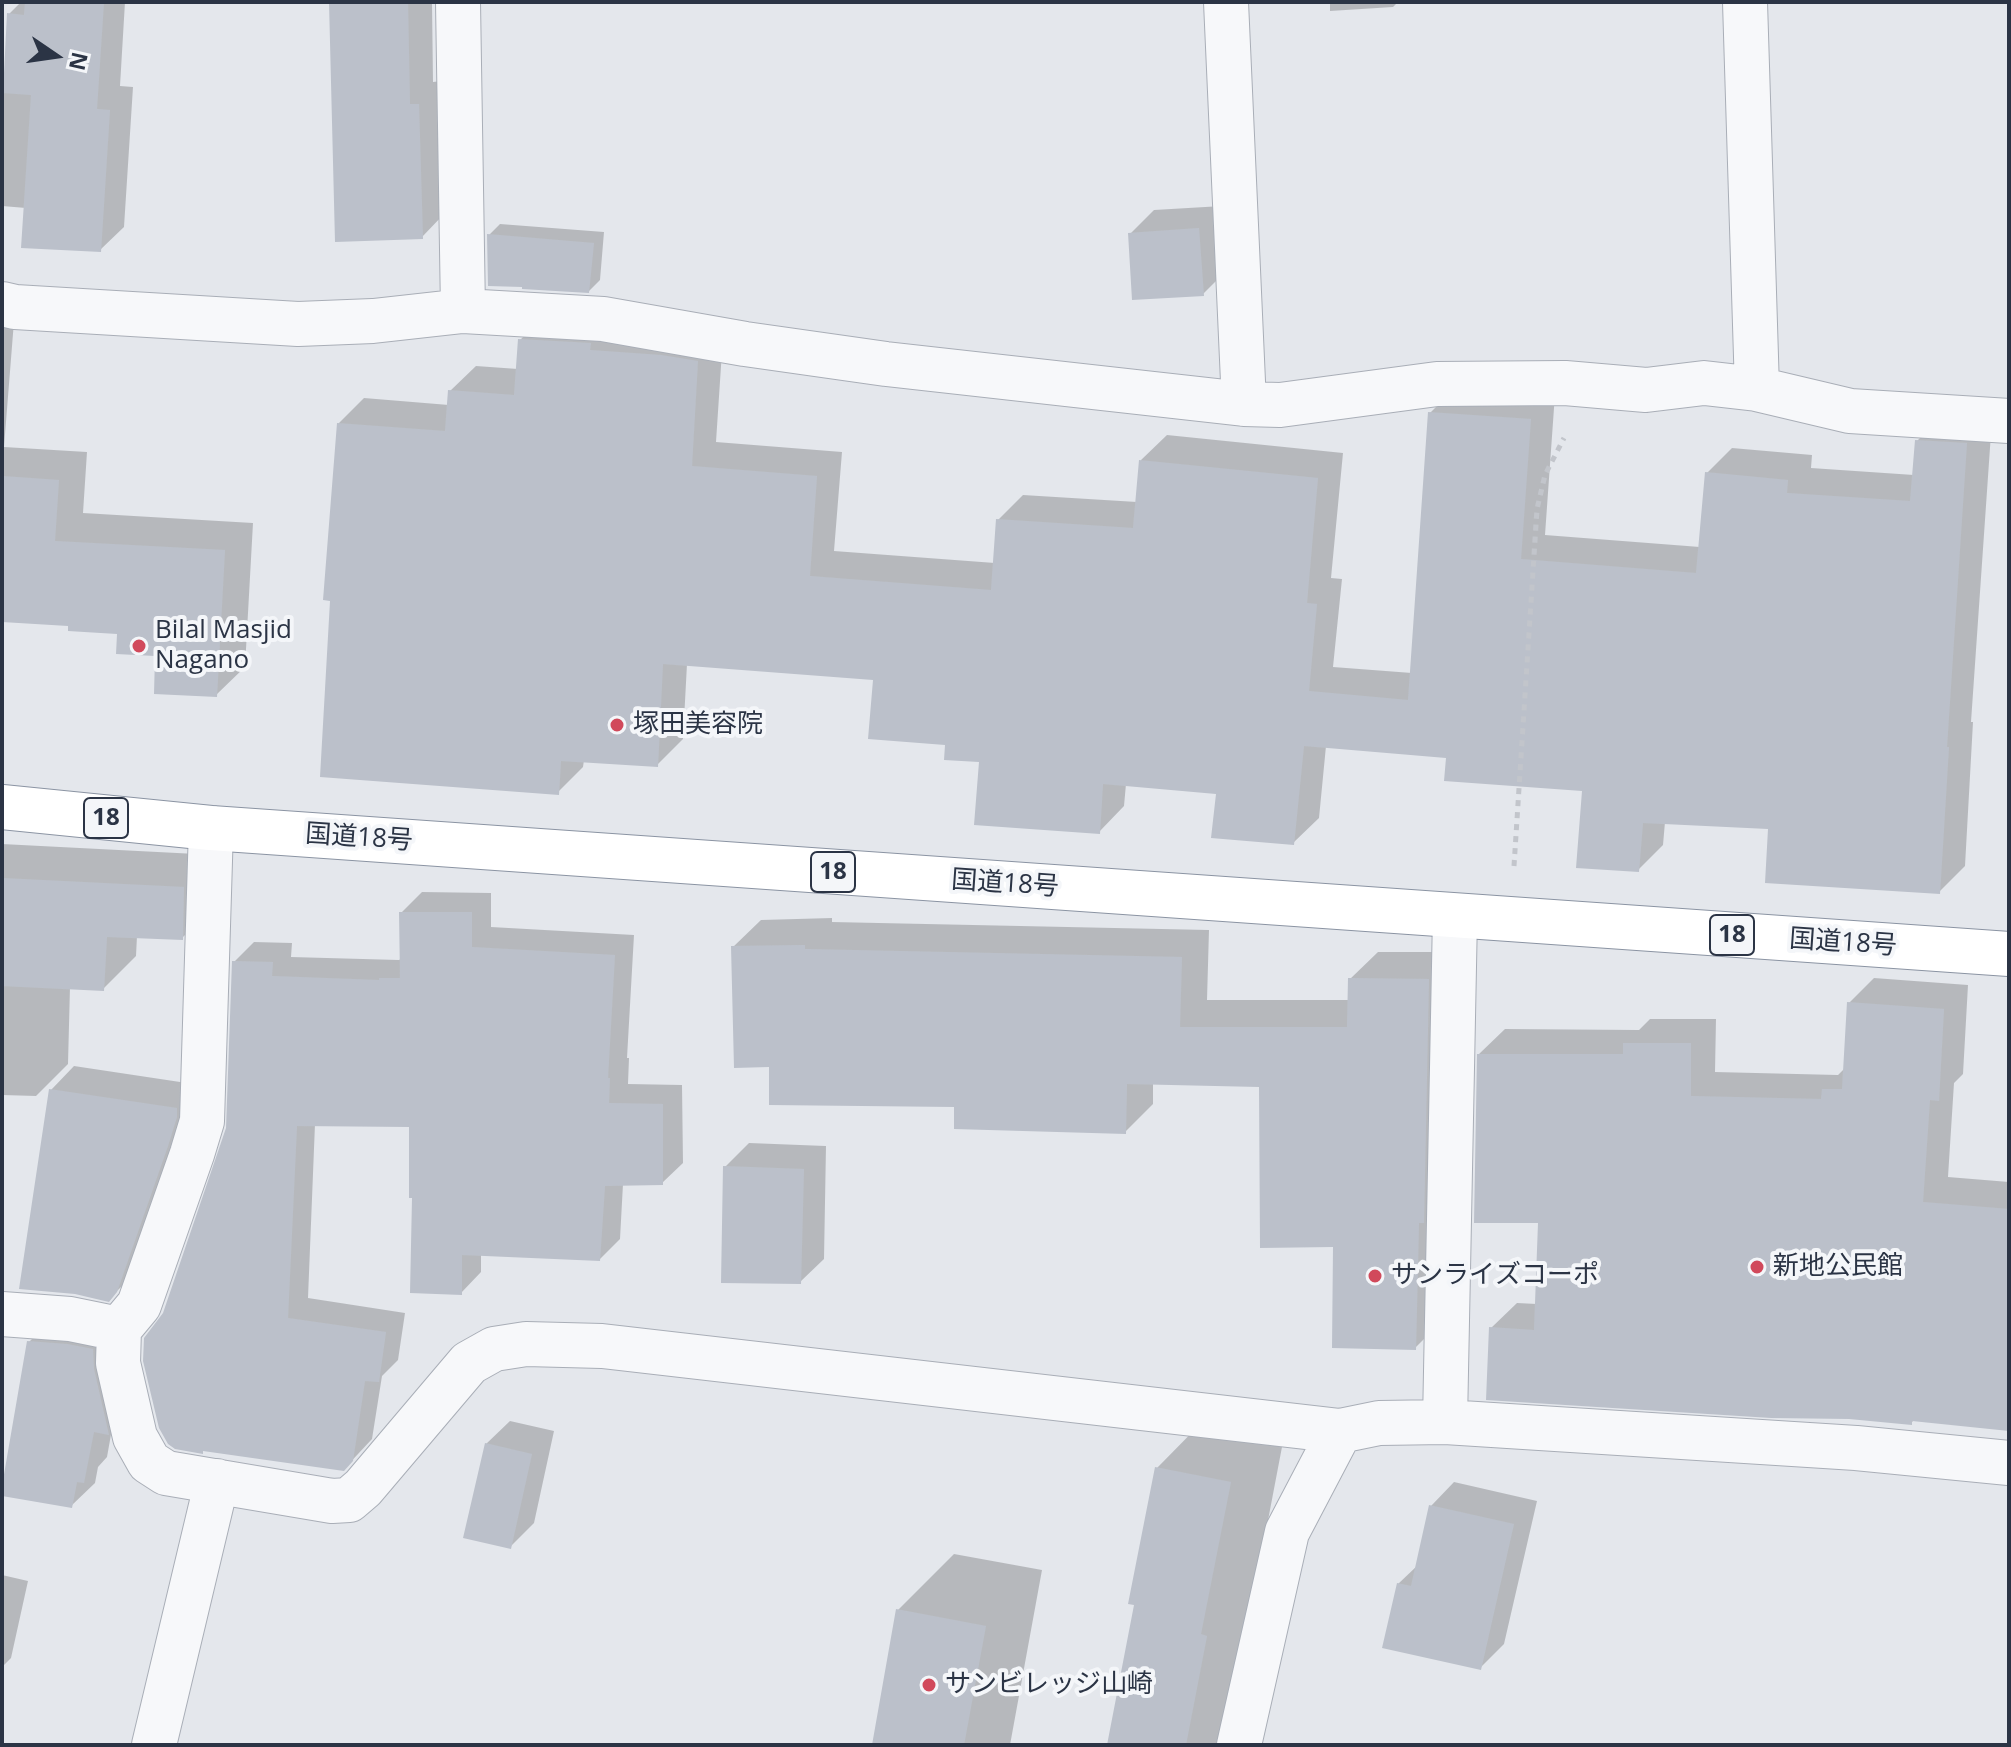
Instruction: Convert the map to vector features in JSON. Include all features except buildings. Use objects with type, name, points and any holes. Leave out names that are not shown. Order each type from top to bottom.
[{"type":"highway","name":"国道18号","points":[[2,807],[211,828],[2009,954]]},
{"type":"street","points":[[458,2],[463,311]]},
{"type":"street","points":[[1226,2],[1244,404]]},
{"type":"street","points":[[1745,2],[1757,389]]},
{"type":"street","points":[[2,304],[298,324],[373,321],[463,311],[603,319],[886,364],[1244,404],[1280,405],[1437,384],[1539,383],[1646,390],[1704,383],[1757,389],[1850,411],[2009,421]]},
{"type":"street","points":[[211,828],[202,1121],[139,1305],[119,1329],[118,1363],[135,1437],[149,1462],[166,1473],[332,1501],[349,1500],[363,1488],[469,1363],[494,1349],[526,1344],[602,1346],[1340,1431],[1379,1423],[1445,1422],[1856,1448],[2009,1463]]},
{"type":"street","points":[[1445,1422],[1455,916]]},
{"type":"street","points":[[2,1314],[70,1319],[119,1329]]},
{"type":"street","points":[[1239,1745],[1287,1532],[1340,1431]]},
{"type":"street","points":[[154,1745],[217,1481]]},
{"type":"path","points":[[1511,920],[1537,509],[1545,475],[1571,425],[1604,386]]},
{"type":"place","name":"Bilal Masjid Nagano","points":[[139,646]]},
{"type":"place","name":"塚田美容院","points":[[617,725]]},
{"type":"place","name":"新地公民館","points":[[1757,1267]]},
{"type":"place","name":"サンライズコーポ","points":[[1375,1276]]},
{"type":"place","name":"サンビレッジ山崎","points":[[929,1685]]}]
